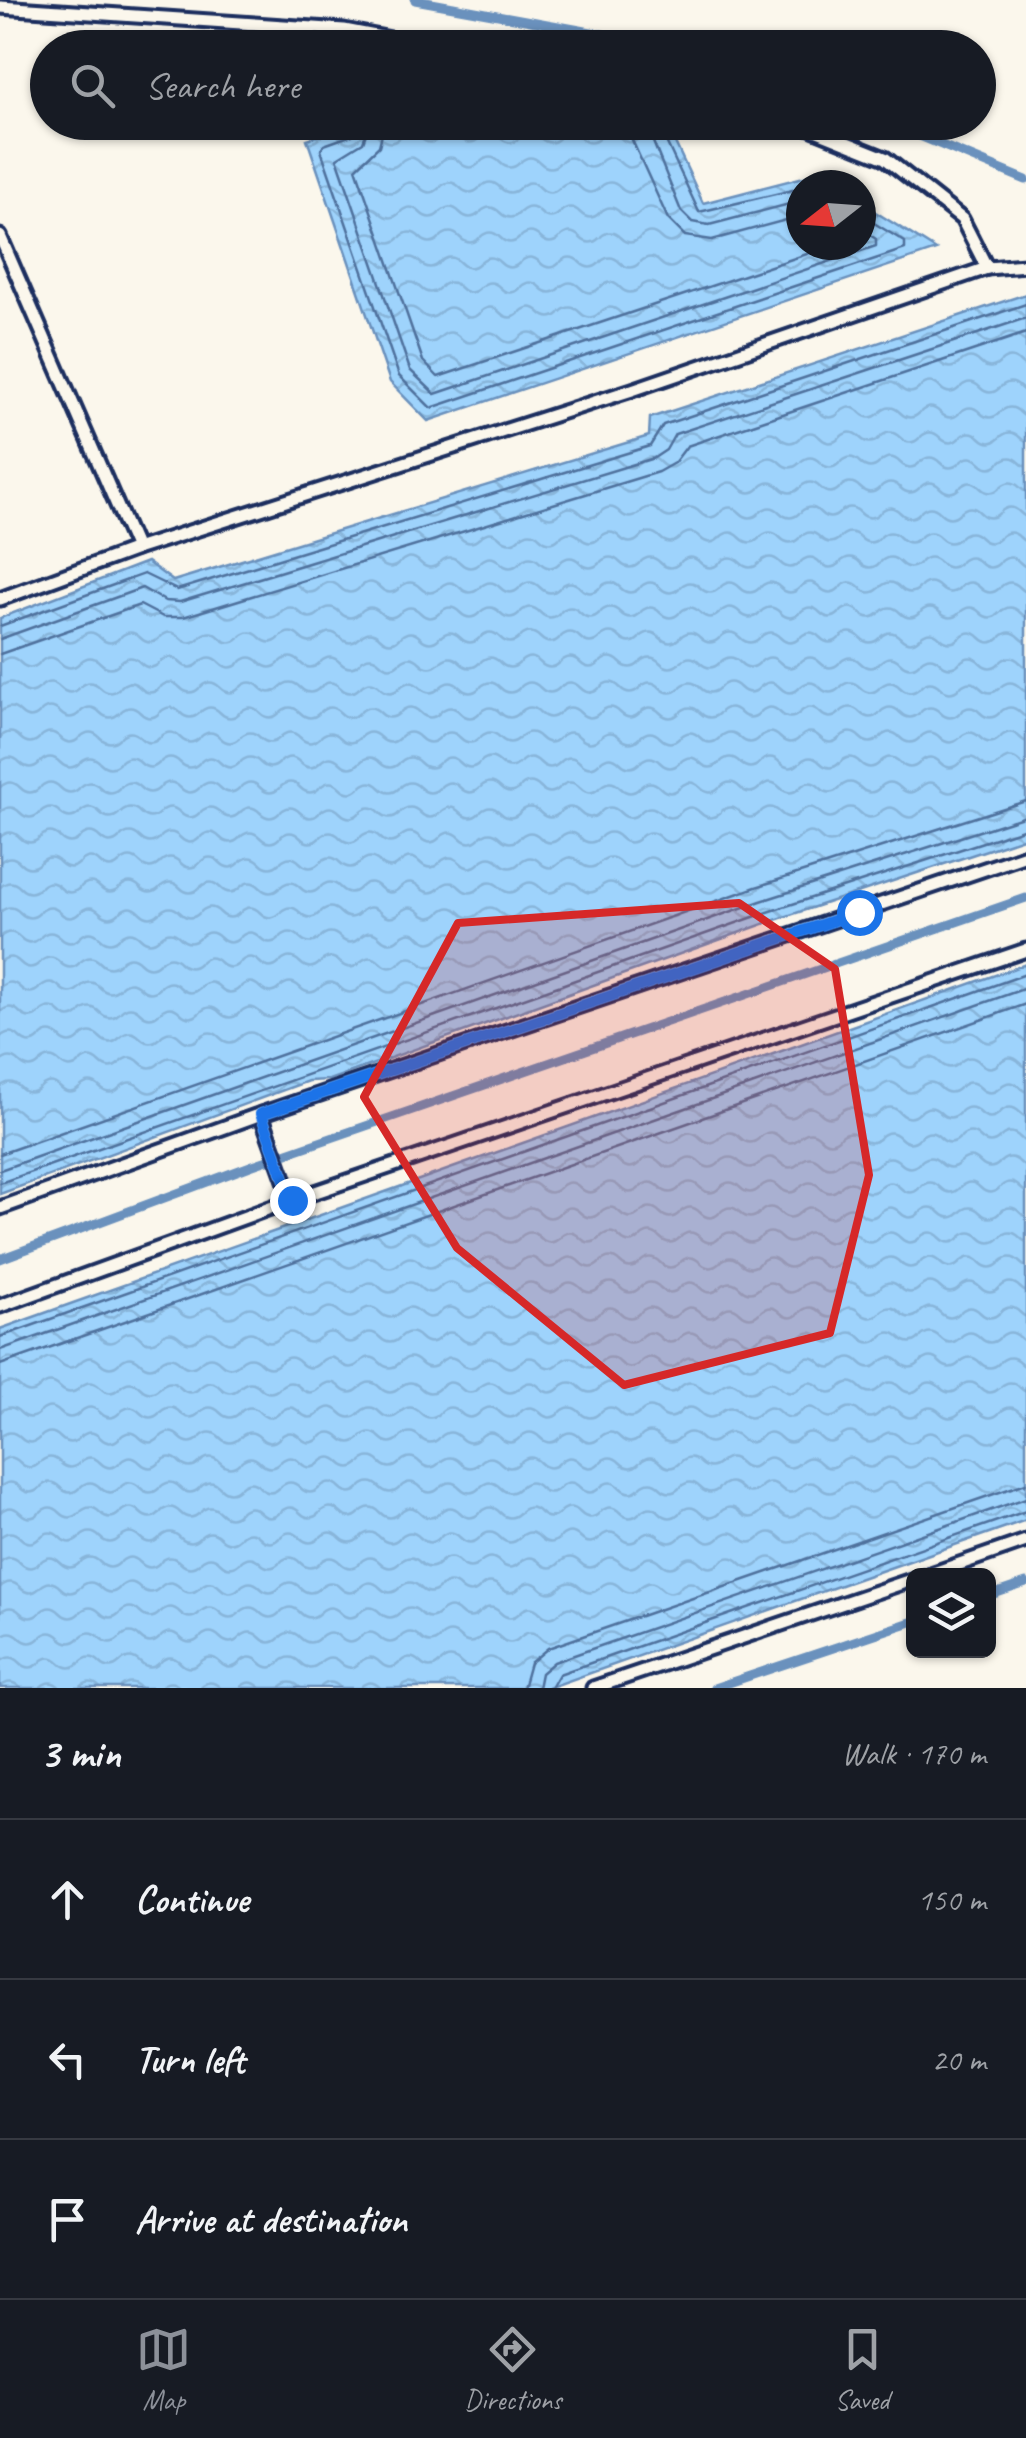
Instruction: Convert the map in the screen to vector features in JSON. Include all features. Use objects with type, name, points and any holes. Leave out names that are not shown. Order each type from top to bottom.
[{"type":"lane","points":[[1,9],[344,30]]},
{"type":"lane","points":[[840,140],[884,158],[962,219],[986,268]]},
{"type":"lane","points":[[0,236],[136,549]]},
{"type":"lane","points":[[0,598],[136,549],[632,390],[986,268],[1026,265]]},
{"type":"lane","points":[[0,1208],[261,1114],[1026,855]]},
{"type":"lane","points":[[0,1306],[292,1200],[1026,950]]},
{"type":"lane","points":[[261,1114],[292,1200]]},
{"type":"lane","points":[[948,1568],[1026,1541]]},
{"type":"lane","points":[[593,1688],[906,1582]]},
{"type":"highlighted area","points":[[739,903],[835,969],[869,1175],[830,1333],[624,1385],[457,1248],[364,1097],[458,923]]},
{"type":"water","points":[[307,140],[674,140],[703,203],[786,182],[786,260],[876,260],[876,212],[936,250],[428,421],[390,382]]},
{"type":"water","points":[[1026,294],[1026,837],[769,922],[329,1080],[308,1081],[0,1194],[0,618],[147,562],[173,581],[649,436],[650,418]]},
{"type":"water","points":[[1026,964],[1026,1520],[548,1688],[0,1688],[0,1329]]},
{"type":"waterway","points":[[415,0],[580,30]]},
{"type":"waterway","points":[[929,140],[1026,180]]},
{"type":"waterway","points":[[0,1259],[253,1165],[1026,898]]},
{"type":"waterway","points":[[996,1593],[1026,1583]]},
{"type":"waterway","points":[[714,1688],[906,1624]]},
{"type":"route","points":[[292,1200],[261,1114],[859,912]]}]
